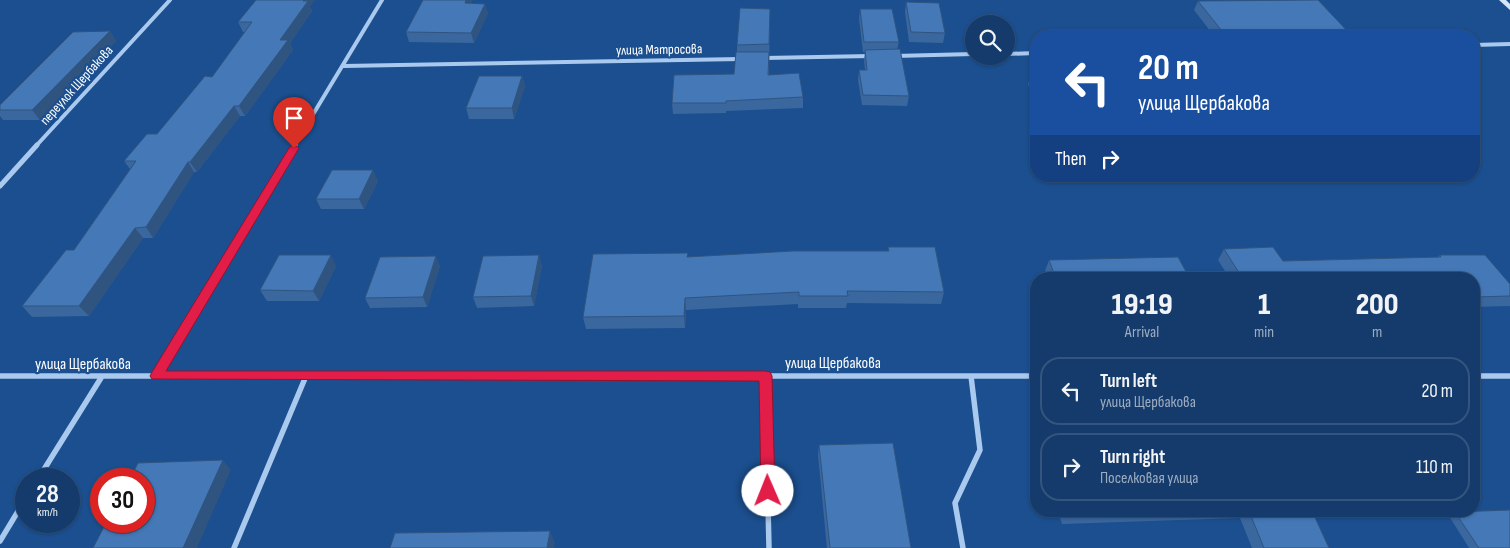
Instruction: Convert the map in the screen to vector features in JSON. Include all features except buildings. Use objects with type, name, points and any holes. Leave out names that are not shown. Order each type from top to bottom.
[{"type":"street","name":"переулок Щербакова","points":[[0,186],[170,0]]},
{"type":"street","points":[[156,376],[382,0]]},
{"type":"street","points":[[1502,0],[1510,8]]},
{"type":"street","points":[[1480,45],[1510,44]]},
{"type":"street","points":[[1015,54],[1030,53]]},
{"type":"street","points":[[885,56],[965,54]]},
{"type":"street","points":[[757,58],[875,56]]},
{"type":"street","name":"улица Матросова","points":[[344,66],[747,58]]},
{"type":"street","name":"улица Щербакова","points":[[0,376],[101,378],[156,376],[1030,376]]},
{"type":"street","points":[[234,548],[306,376]]},
{"type":"street","points":[[765,376],[769,548]]},
{"type":"street","points":[[963,548],[955,503],[980,450],[971,376]]},
{"type":"street","points":[[1480,376],[1510,376]]},
{"type":"street","points":[[45,468],[101,378]]},
{"type":"street","points":[[0,540],[15,516]]},
{"type":"route","points":[[294,148],[156,376],[765,376],[768,491]]}]
